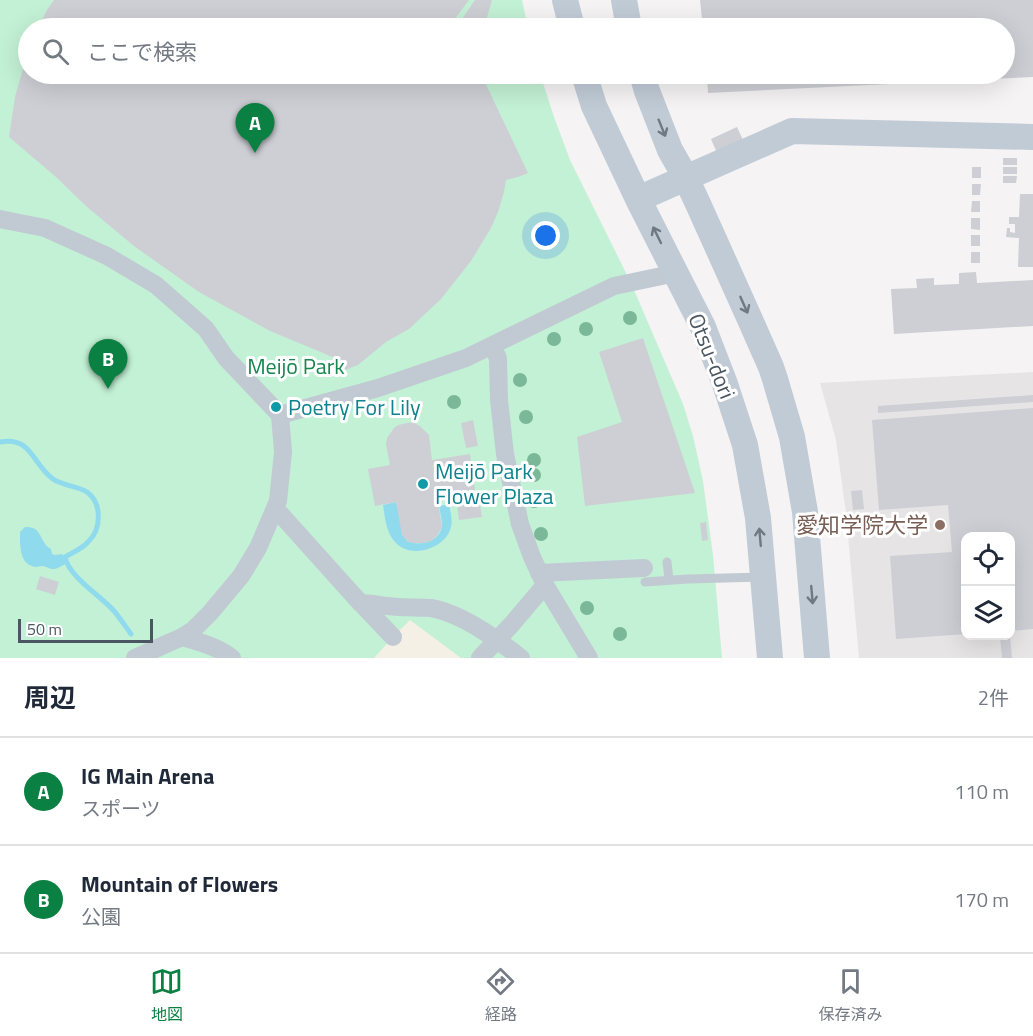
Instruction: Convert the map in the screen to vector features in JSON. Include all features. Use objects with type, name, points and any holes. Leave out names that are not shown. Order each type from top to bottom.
[{"type":"street","points":[[565,0],[570,18]]},
{"type":"street","points":[[624,0],[627,18]]},
{"type":"street","name":"Otsu-dori","points":[[587,84],[594,106],[638,199],[703,327],[745,445],[758,518],[770,658]]},
{"type":"street","points":[[645,84],[670,150],[686,178],[771,367],[792,437],[806,512],[817,658]]},
{"type":"street","points":[[638,199],[792,131],[1033,137]]},
{"type":"street","points":[[0,219],[45,228],[107,256],[156,285],[206,329],[226,358],[280,415],[283,452],[278,501],[258,548],[241,576],[193,630],[135,658]]},
{"type":"street","points":[[280,415],[378,388],[466,358],[614,286],[676,273]]},
{"type":"street","points":[[492,346],[498,358],[503,432],[520,524],[542,579],[589,658]]},
{"type":"street","points":[[275,508],[393,637]]},
{"type":"street","points":[[542,579],[644,575]]},
{"type":"street","points":[[480,658],[512,624],[542,579]]},
{"type":"street","points":[[360,603],[432,609],[452,614],[478,628],[521,658]]},
{"type":"street","points":[[182,637],[204,643],[225,652],[232,658]]},
{"type":"lane","points":[[667,562],[669,580]]},
{"type":"lane","points":[[644,575],[669,580],[764,577]]},
{"type":"shaded area","name":"愛知学院大学","points":[[1033,372],[1033,658],[859,658],[846,513],[836,440],[820,383]]},
{"type":"green space","name":"Meijō Park","points":[[0,0],[522,0],[526,18],[18,18],[18,84],[543,84],[570,160],[631,283],[683,404],[693,436],[703,481],[713,555],[722,658],[0,658]]},
{"type":"sand","points":[[410,620],[461,658],[374,658]]},
{"type":"water","points":[[396,502],[407,541],[412,543],[429,542],[438,536],[442,525],[439,506],[449,504],[452,521],[443,541],[420,551],[411,551],[397,544],[390,536],[383,505]]},
{"type":"water","points":[[25,527],[38,531],[52,554],[62,554],[69,562],[53,569],[28,564],[22,556],[20,547],[20,532]]},
{"type":"building","points":[[54,0],[469,0],[456,18],[43,18]]},
{"type":"building","points":[[475,0],[492,0],[487,18],[463,18]]},
{"type":"building","points":[[700,0],[1033,0],[1033,77],[1015,78],[1015,18],[702,18]]},
{"type":"building","points":[[19,84],[486,84],[528,173],[506,180],[498,212],[491,228],[471,261],[441,299],[409,329],[386,342],[358,365],[345,370],[338,369],[331,367],[335,358],[270,331],[199,292],[134,246],[87,207],[9,137]]},
{"type":"building","points":[[708,84],[891,84],[708,93]]},
{"type":"building","points":[[737,127],[743,140],[717,153],[711,139]]},
{"type":"building","points":[[1003,158],[1017,158],[1017,165],[1003,165]]},
{"type":"building","points":[[972,167],[981,167],[981,178],[972,178]]},
{"type":"building","points":[[1003,167],[1017,167],[1017,174],[1003,174]]},
{"type":"building","points":[[1003,176],[1017,176],[1016,183],[1003,183]]},
{"type":"building","points":[[972,184],[981,184],[980,195],[972,195]]},
{"type":"building","points":[[1020,194],[1033,194],[1033,267],[1018,267],[1019,238],[1006,237],[1007,228],[1010,228],[1010,232],[1015,233],[1015,224],[1009,224],[1009,217],[1019,217]]},
{"type":"building","points":[[972,201],[980,201],[980,212],[971,212]]},
{"type":"building","points":[[971,218],[980,218],[980,230],[971,229]]},
{"type":"building","points":[[971,235],[980,235],[980,246],[971,246]]},
{"type":"building","points":[[971,252],[980,252],[980,263],[971,263]]},
{"type":"building","points":[[976,272],[977,283],[1033,280],[1033,326],[894,334],[891,289],[917,288],[916,279],[934,278],[934,285],[959,284],[959,273]]},
{"type":"building","points":[[643,338],[695,493],[585,506],[577,437],[622,422],[599,352]]},
{"type":"building","points":[[1033,395],[1033,402],[878,413],[878,406]]},
{"type":"building","points":[[1033,408],[1033,629],[1015,631],[1015,532],[961,532],[961,634],[896,639],[890,556],[952,552],[948,505],[879,510],[872,420]]},
{"type":"building","points":[[473,420],[478,446],[466,448],[461,423]]},
{"type":"building","name":"Meijō Park Flower Plaza","points":[[412,422],[429,435],[432,460],[470,454],[475,490],[437,496],[442,527],[437,536],[424,543],[412,543],[402,535],[396,502],[375,506],[368,469],[390,465],[387,438],[398,425]]},
{"type":"building","points":[[862,490],[864,509],[853,510],[851,491]]},
{"type":"building","points":[[478,492],[482,517],[459,520],[456,495]]},
{"type":"building","points":[[706,522],[708,540],[702,541],[700,523]]},
{"type":"building","points":[[40,576],[59,582],[55,595],[36,589]]},
{"type":"building","points":[[1000,640],[1010,640],[1012,658],[1002,658]]},
{"type":"waterway","points":[[0,442],[19,443],[31,453],[53,479],[83,490],[92,497],[98,510],[96,531],[86,544],[65,557],[73,572],[114,611],[131,634]]},
{"type":"place","name":"IG Main Arena","points":[[255,153]]},
{"type":"place","name":"Mountain of Flowers","points":[[108,389]]},
{"type":"place","name":"Poetry For Lily","points":[[276,407]]},
{"type":"place","name":"Meijō Park Flower Plaza","points":[[423,484]]},
{"type":"place","name":"愛知学院大学","points":[[940,525]]}]
